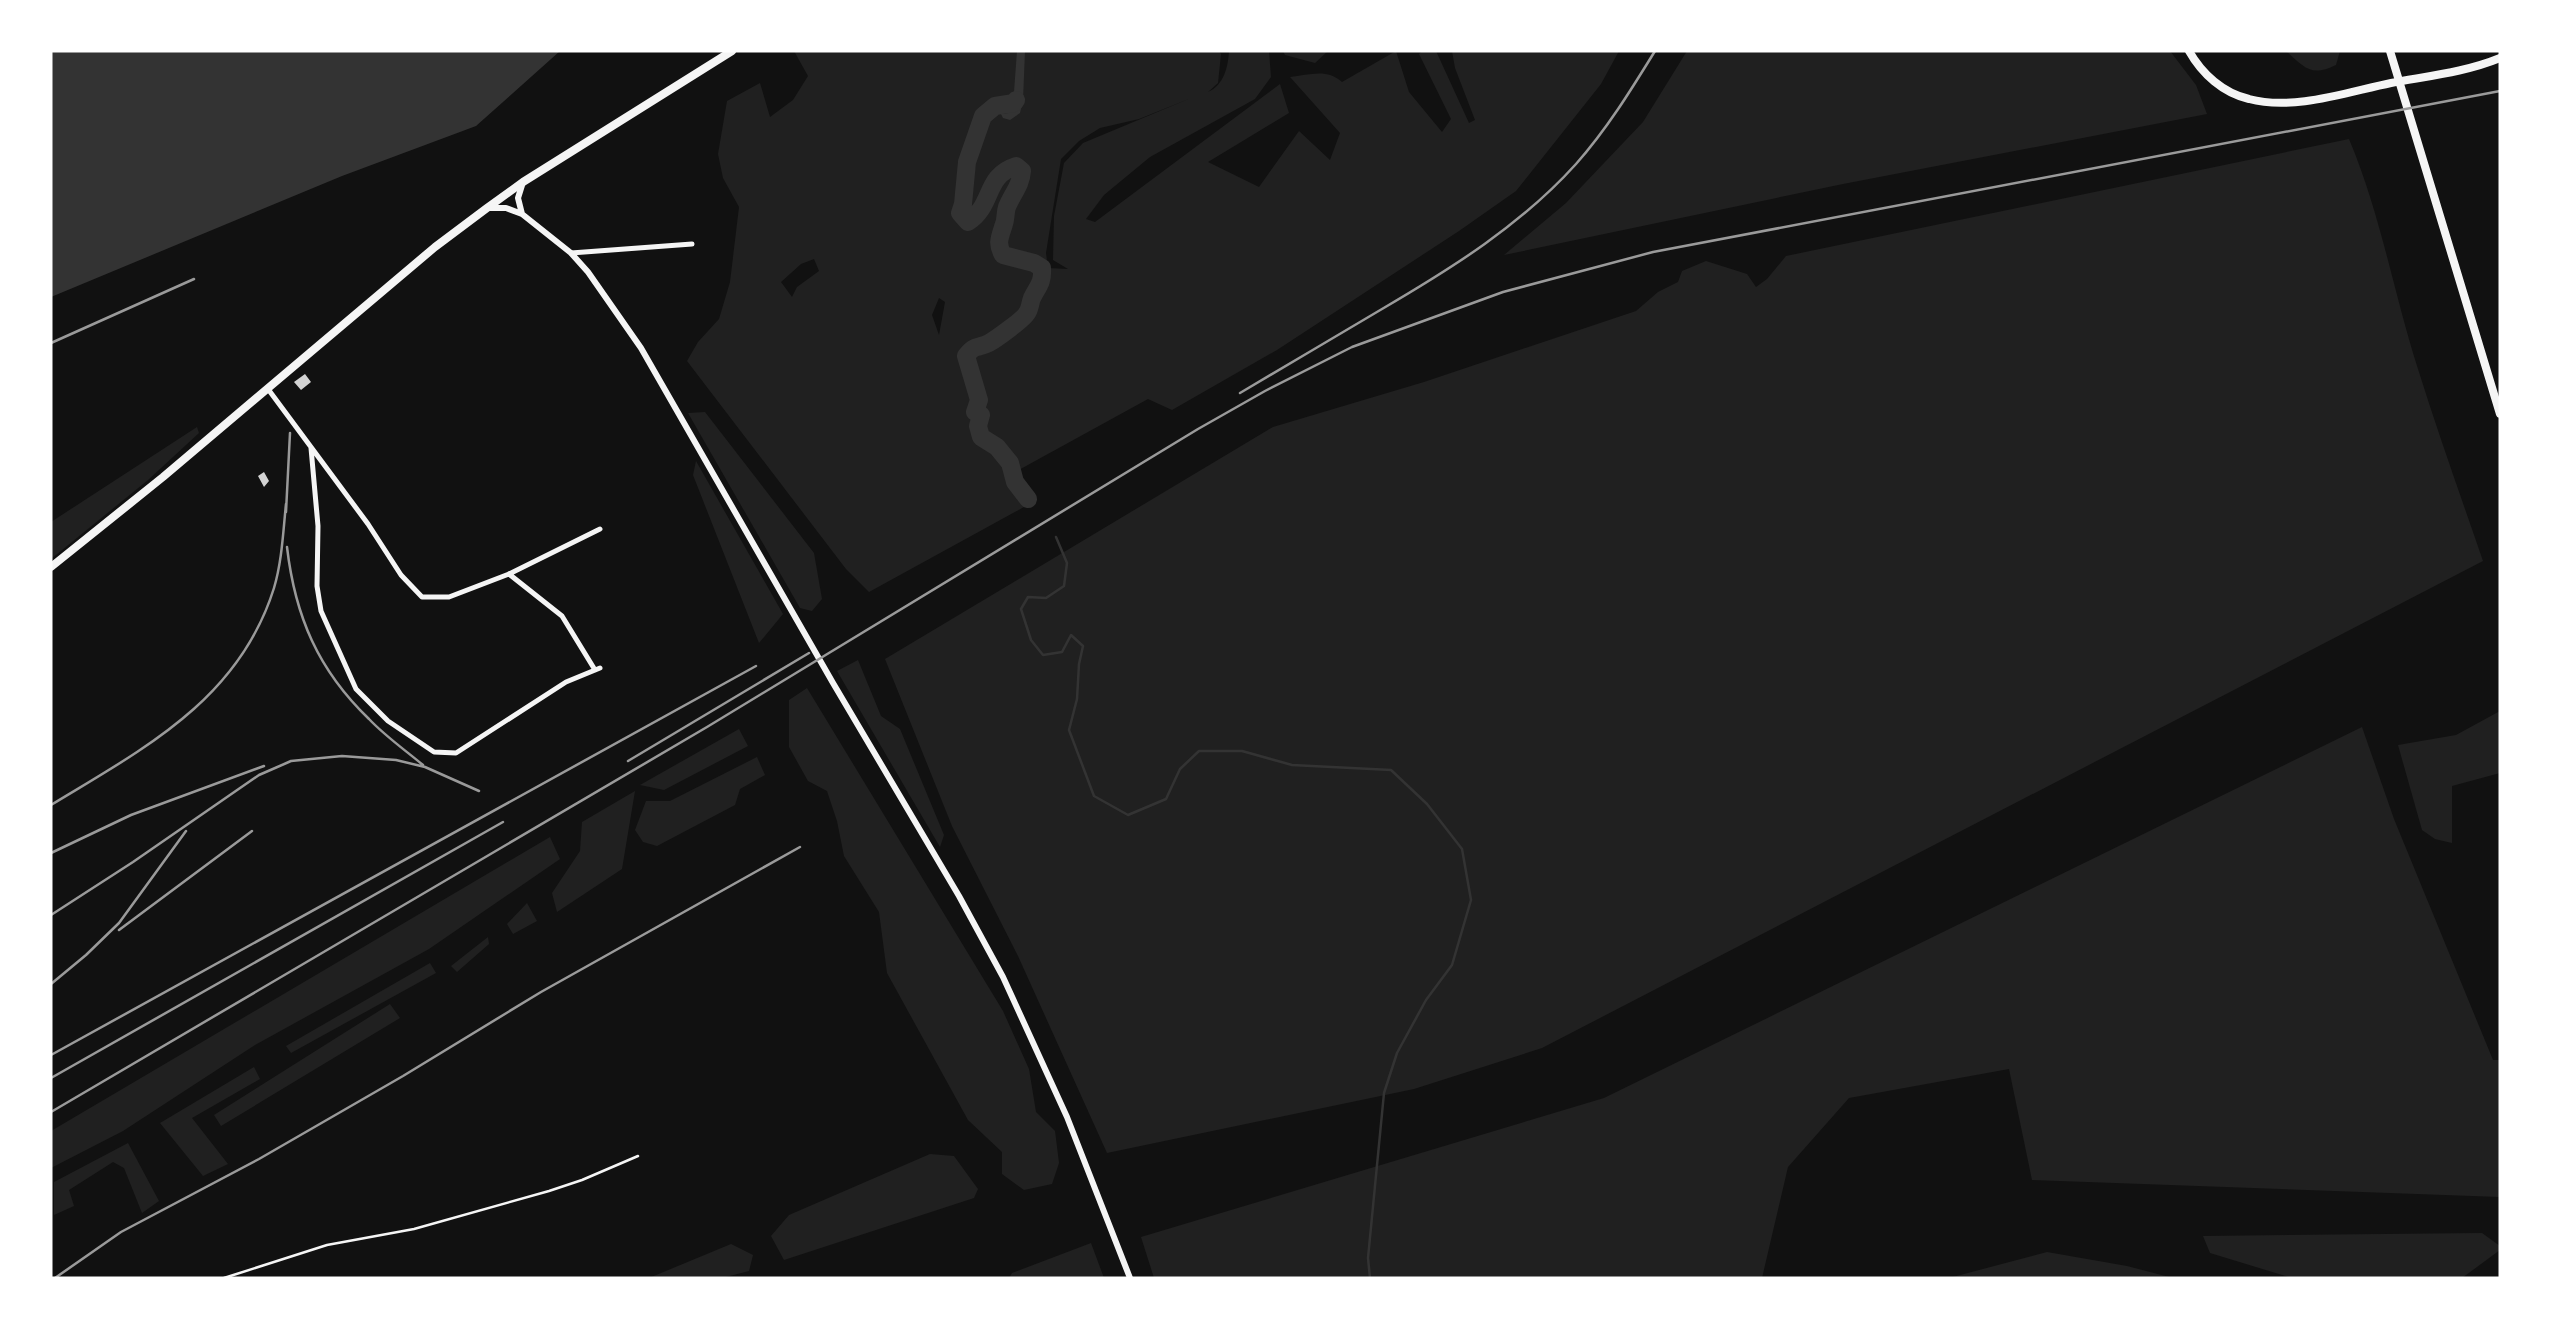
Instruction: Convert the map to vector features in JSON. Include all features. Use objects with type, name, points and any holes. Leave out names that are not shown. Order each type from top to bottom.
[{"type":"main road","points":[[51,567],[436,247],[487,208],[523,182],[732,51]]},
{"type":"main road","points":[[2189,51],[2202,70],[2222,88],[2250,100],[2268,102],[2307,100],[2459,70],[2500,58]]},
{"type":"main road","points":[[2390,51],[2500,414]]},
{"type":"street","points":[[522,214],[518,198],[523,182]]},
{"type":"street","points":[[487,208],[506,208],[522,214],[571,254],[588,272],[641,348],[960,896],[1022,1015],[1068,1117],[1129,1278]]},
{"type":"street","points":[[571,254],[692,244]]},
{"type":"street","points":[[268,389],[368,524],[401,575],[422,597],[449,597],[509,574],[600,529]]},
{"type":"street","points":[[311,448],[318,526],[317,586],[321,611],[355,690],[388,720],[434,752],[456,753],[566,682],[598,669],[562,615],[509,574]]},
{"type":"lane","points":[[224,1278],[327,1245],[414,1229],[549,1191],[638,1156]]},
{"type":"shaded area","points":[[51,51],[560,51],[476,126],[342,176],[51,297]]},
{"type":"shaded area","points":[[794,51],[1219,51],[1218,83],[1208,92],[1218,85],[1224,75],[1229,51],[1269,51],[1271,77],[1255,99],[1150,157],[1104,195],[1086,219],[1095,222],[1280,84],[1289,113],[1208,162],[1259,187],[1299,131],[1330,160],[1340,133],[1290,77],[1324,74],[1342,82],[1396,51],[1409,92],[1442,132],[1451,119],[1419,54],[1422,51],[1436,51],[1469,123],[1475,120],[1455,68],[1452,51],[1619,51],[1601,84],[1516,191],[1277,350],[1172,410],[1148,399],[1008,476],[1024,507],[869,592],[846,569],[687,361],[698,342],[719,319],[730,282],[739,207],[723,178],[718,154],[727,101],[760,83],[770,117],[793,100],[808,76]],"holes":[[[1191,98],[1083,143],[1064,163],[1054,216],[1053,260],[1068,269],[1048,268],[1046,253],[1061,159],[1079,141],[1100,128],[1139,119]],[[814,259],[819,271],[797,287],[792,297],[781,282],[801,264]],[[939,298],[945,302],[939,335],[932,315]]]},
{"type":"shaded area","points":[[1017,51],[1025,51],[1023,100],[1020,113],[1010,120],[1003,118],[1001,114],[1008,113],[1008,107],[995,106],[1014,92]]},
{"type":"shaded area","points":[[1283,51],[1328,51],[1315,63],[1285,55]]},
{"type":"shaded area","points":[[1687,51],[2170,51],[2196,85],[2207,114],[1843,184],[1504,255],[1566,203],[1643,122]]},
{"type":"shaded area","points":[[2286,51],[2340,51],[2336,65],[2314,70],[2304,66]]},
{"type":"shaded area","points":[[2349,139],[2370,196],[2418,369],[2483,561],[1542,1048],[1414,1089],[1107,1153],[1018,956],[952,826],[885,659],[1273,427],[1424,382],[1636,311],[1658,292],[1678,282],[1682,271],[1706,261],[1747,274],[1756,287],[1767,279],[1786,256]]},
{"type":"shaded area","points":[[705,412],[814,553],[822,599],[812,611],[800,608],[688,413]]},
{"type":"shaded area","points":[[197,427],[199,433],[148,480],[51,559],[51,522]]},
{"type":"shaded area","points":[[696,461],[783,614],[759,643],[693,475]]},
{"type":"shaded area","points":[[858,660],[881,716],[900,729],[944,835],[940,847],[837,671]]},
{"type":"shaded area","points":[[807,688],[1003,1011],[1029,1069],[1036,1112],[1055,1131],[1059,1163],[1052,1184],[1024,1190],[1002,1174],[1002,1152],[968,1120],[887,973],[879,912],[844,856],[827,791],[808,781],[789,747],[789,700]]},
{"type":"shaded area","points":[[2500,711],[2500,773],[2452,786],[2452,843],[2435,839],[2422,830],[2398,745],[2456,735]]},
{"type":"shaded area","points":[[2362,727],[2394,819],[2493,1060],[2500,1060],[2500,1197],[2032,1180],[2009,1069],[1849,1098],[1788,1167],[1762,1278],[1154,1278],[1141,1237],[1604,1098]]},
{"type":"shaded area","points":[[739,729],[748,746],[664,790],[640,785]]},
{"type":"shaded area","points":[[757,757],[765,775],[740,789],[735,805],[657,846],[643,842],[635,830],[646,801],[670,801]]},
{"type":"shaded area","points":[[635,791],[622,869],[557,912],[552,893],[580,851],[582,822]]},
{"type":"shaded area","points":[[550,837],[560,859],[429,949],[255,1045],[123,1131],[51,1168],[51,1131]]},
{"type":"shaded area","points":[[527,903],[537,921],[513,934],[507,924]]},
{"type":"shaded area","points":[[488,937],[489,944],[457,972],[451,966]]},
{"type":"shaded area","points":[[430,963],[436,973],[291,1053],[286,1046]]},
{"type":"shaded area","points":[[390,1004],[400,1018],[221,1126],[214,1115]]},
{"type":"shaded area","points":[[254,1067],[260,1079],[192,1118],[228,1164],[203,1176],[160,1123]]},
{"type":"shaded area","points":[[128,1143],[159,1201],[142,1213],[124,1168],[113,1162],[69,1190],[74,1206],[54,1215],[54,1182]]},
{"type":"shaded area","points":[[930,1154],[954,1156],[978,1189],[974,1198],[784,1260],[771,1236],[789,1215]]},
{"type":"shaded area","points":[[2482,1233],[2500,1246],[2500,1250],[2462,1278],[2292,1278],[2210,1253],[2203,1236]]},
{"type":"shaded area","points":[[1091,1243],[1104,1278],[1009,1278],[1012,1273]]},
{"type":"shaded area","points":[[731,1244],[753,1255],[749,1271],[722,1278],[649,1278]]},
{"type":"shaded area","points":[[2047,1252],[2127,1266],[2173,1278],[1949,1278]]},
{"type":"building","points":[[305,374],[311,382],[301,390],[294,382]]},
{"type":"building","points":[[264,472],[269,481],[264,487],[258,476]]},
{"type":"waterway","points":[[1016,100],[1014,103],[995,106],[983,116],[967,162],[960,213],[968,222],[982,207],[999,177],[1016,166],[1022,171],[1007,207],[999,240],[1000,247],[1003,255],[1034,263],[1042,268],[1041,281],[1025,316],[989,343],[974,348],[966,356],[979,400],[975,412],[981,415],[978,426],[981,437],[997,447],[1010,463],[1015,482],[1028,499]]},
{"type":"waterway","points":[[1056,537],[1067,563],[1064,586],[1046,598],[1028,597],[1021,609],[1031,640],[1043,655],[1062,652],[1071,635],[1083,646],[1077,699],[1069,730],[1094,796],[1128,815],[1166,799],[1180,769],[1199,751],[1242,751],[1292,765],[1391,770],[1427,804],[1462,849],[1471,900],[1452,965],[1426,1000],[1397,1053],[1384,1093],[1368,1258],[1370,1278]]},
{"type":"railway","points":[[1240,393],[1434,278],[1509,226],[1555,186],[1587,151],[1655,51]]},
{"type":"railway","points":[[51,1112],[707,727],[1198,429],[1352,347],[1503,292],[1653,252],[2500,91]]},
{"type":"railway","points":[[51,343],[194,279]]},
{"type":"railway","points":[[286,512],[290,433]]},
{"type":"railway","points":[[51,805],[120,763],[184,718],[212,691],[237,661],[258,627],[274,588],[281,557],[286,504]]},
{"type":"railway","points":[[287,547],[303,619],[323,661],[351,700],[369,719],[423,765]]},
{"type":"railway","points":[[628,761],[809,653]]},
{"type":"railway","points":[[51,1055],[756,666]]},
{"type":"railway","points":[[51,915],[259,775],[291,761],[342,756],[396,760],[425,767],[479,791]]},
{"type":"railway","points":[[51,853],[131,815],[264,766]]},
{"type":"railway","points":[[51,1078],[503,822]]},
{"type":"railway","points":[[51,984],[119,923],[186,831]]},
{"type":"railway","points":[[119,930],[252,831]]},
{"type":"railway","points":[[55,1278],[121,1232],[259,1159],[541,992],[800,847]]}]
